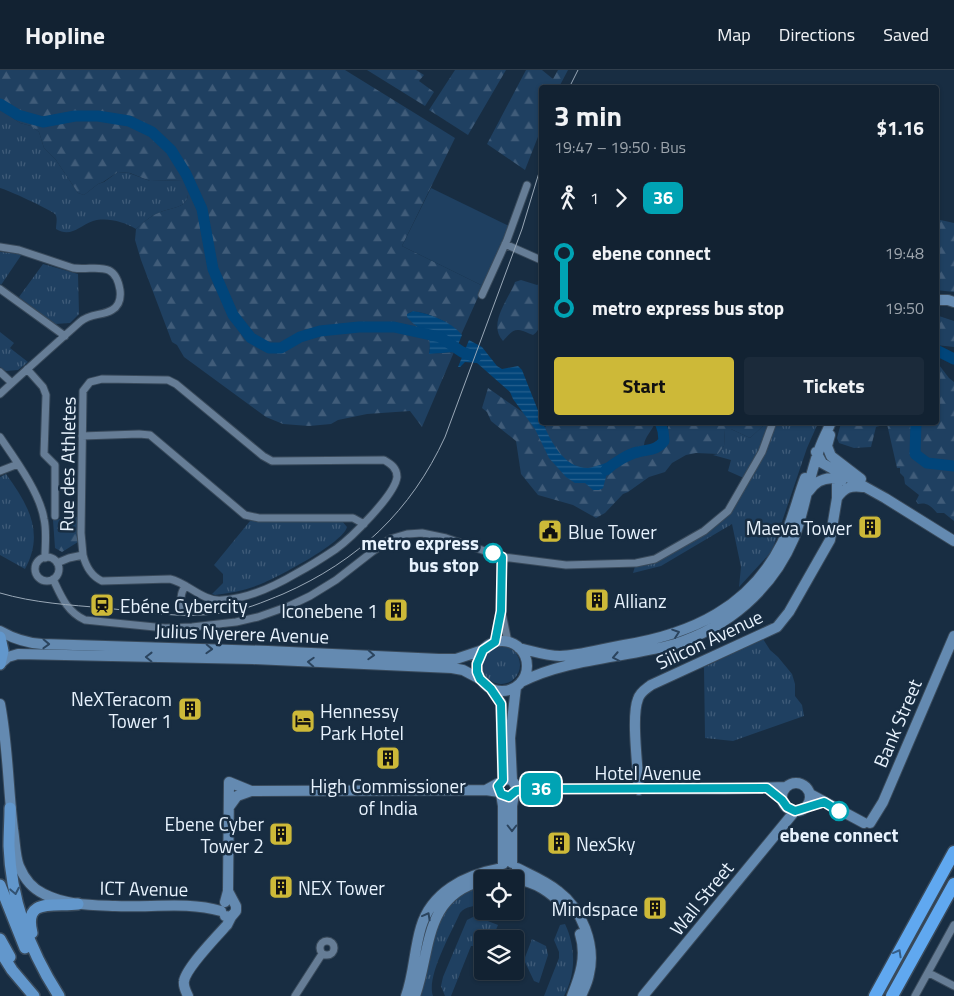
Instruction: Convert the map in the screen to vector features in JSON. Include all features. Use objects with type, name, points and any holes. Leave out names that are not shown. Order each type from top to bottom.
[{"type":"highway","points":[[875,996],[954,852]]},
{"type":"highway","points":[[892,996],[954,884]]},
{"type":"main road","name":"Julius Nyerere Avenue","points":[[0,637],[3,651],[0,663]]},
{"type":"main road","points":[[10,808],[9,845],[20,913],[27,935],[48,980],[59,996]]},
{"type":"main road","points":[[0,885],[31,962],[52,996]]},
{"type":"main road","points":[[48,980],[45,966],[34,942],[30,916],[34,910],[46,906],[78,904]]},
{"type":"main road","points":[[0,939],[30,991]]},
{"type":"main road","points":[[0,951],[12,970],[30,991]]},
{"type":"street","points":[[482,296],[505,244],[527,185]]},
{"type":"street","points":[[505,244],[539,259]]},
{"type":"street","points":[[0,247],[19,250],[73,268],[110,269],[115,275],[120,292],[117,306],[108,312],[85,318],[0,394]]},
{"type":"street","points":[[0,289],[65,336]]},
{"type":"street","points":[[939,300],[954,302]]},
{"type":"street","points":[[27,369],[43,387],[46,395],[44,454],[54,466],[55,516]]},
{"type":"street","points":[[0,372],[12,382]]},
{"type":"street","name":"Rue des Athletes","points":[[102,379],[168,380],[176,384],[263,456],[272,461],[384,460],[391,464],[397,475],[396,482],[380,506],[364,524],[336,548],[296,574],[241,598],[220,601],[210,599],[177,580],[170,579],[102,581],[95,578],[88,570],[83,555],[81,533],[83,391],[90,382],[102,379]]},
{"type":"street","points":[[53,579],[68,609],[78,617],[85,620],[166,628],[236,622],[289,606],[330,584],[390,539],[408,534],[446,538],[502,557],[566,565],[636,564],[654,559],[704,530],[728,511],[762,452],[772,425]]},
{"type":"street","points":[[509,870],[512,806],[508,787],[501,704],[491,689],[480,679],[477,672],[477,664],[483,650],[495,642],[508,642],[519,648],[560,656],[657,639],[679,632],[718,613],[750,588],[776,554],[788,529],[815,448],[828,425]]},
{"type":"street","points":[[491,689],[499,691],[508,690],[540,672],[669,646],[690,639],[730,618],[749,602],[779,565],[794,538],[818,451],[829,425]]},
{"type":"street","points":[[834,425],[827,442],[828,450],[832,456],[867,485]]},
{"type":"street","points":[[82,436],[140,434],[150,436],[245,515],[259,518],[353,518],[364,524]]},
{"type":"street","points":[[0,437],[40,503],[45,519],[46,558]]},
{"type":"street","points":[[815,448],[818,459],[822,463],[867,485],[954,535]]},
{"type":"street","points":[[811,459],[814,455],[820,454],[954,541]]},
{"type":"street","points":[[0,472],[18,464]]},
{"type":"street","points":[[806,495],[819,481],[826,479],[838,479],[867,485]]},
{"type":"street","name":"Silicon Avenue","points":[[639,790],[636,720],[638,697],[651,685],[777,627],[789,612],[830,540],[838,479]]},
{"type":"street","points":[[837,498],[847,487],[867,485]]},
{"type":"street","name":"Rue des Athletes","points":[[57,563],[83,555]]},
{"type":"street","points":[[495,642],[501,611],[502,557]]},
{"type":"street","points":[[46,558],[52,559],[57,563],[59,571],[53,579],[46,581],[37,575],[37,564],[46,558]]},
{"type":"street","points":[[181,608],[181,596],[186,586]]},
{"type":"street","points":[[501,611],[508,642]]},
{"type":"street","name":"Julius Nyerere Avenue","points":[[0,631],[15,639],[28,643],[42,644],[449,659],[464,657],[483,650]]},
{"type":"street","name":"Bank Street","points":[[824,802],[867,823],[883,802],[954,636]]},
{"type":"street","points":[[508,787],[510,738],[518,684],[527,668],[524,654],[519,648]]},
{"type":"street","name":"Julius Nyerere Avenue","points":[[0,663],[8,657],[18,654],[254,659],[452,668],[462,670],[480,679]]},
{"type":"street","name":"ICT Avenue","points":[[0,704],[7,751],[10,808],[19,865],[27,880],[43,894],[78,904],[226,908]]},
{"type":"street","name":"Hotel Avenue","points":[[229,807],[229,782],[251,791],[486,790],[508,787],[529,789],[639,790],[786,787]]},
{"type":"street","points":[[788,806],[783,791],[794,783],[806,786],[810,794],[807,806]]},
{"type":"street","points":[[767,788],[788,806],[803,809],[807,806],[824,802]]},
{"type":"street","points":[[188,996],[184,984],[185,978],[191,968],[227,925],[229,807],[237,796],[251,791]]},
{"type":"street","points":[[810,794],[824,802]]},
{"type":"street","name":"Wall Street","points":[[643,996],[785,821],[788,806]]},
{"type":"street","points":[[406,996],[411,981],[421,926],[434,903],[449,888],[461,880],[474,878]]},
{"type":"street","points":[[524,878],[558,891],[570,902],[581,920],[587,935],[591,956],[589,976],[581,996]]},
{"type":"street","points":[[524,879],[548,892],[567,909],[578,926],[582,940],[583,961],[581,973],[572,996]]},
{"type":"street","points":[[414,996],[430,930],[437,915],[453,896],[474,885]]},
{"type":"street","points":[[915,996],[954,925]]},
{"type":"street","points":[[296,996],[322,954]]},
{"type":"street","points":[[928,973],[954,986]]},
{"type":"green space","points":[[0,70],[345,70],[455,138],[402,246],[483,286],[461,335],[451,326],[433,316],[413,311],[407,314],[428,335],[430,341],[429,354],[454,352],[422,427],[410,411],[367,414],[338,420],[331,424],[309,426],[283,424],[266,417],[184,357],[177,345],[172,342],[135,240],[136,229],[148,219],[185,203],[188,192],[187,183],[183,180],[150,181],[130,173],[118,172],[84,195],[78,193],[56,160],[44,148],[39,132],[31,126],[20,123],[0,109]]},
{"type":"green space","points":[[367,70],[416,70],[424,75],[419,81],[434,92],[425,106]]},
{"type":"green space","points":[[455,70],[506,70],[468,135],[429,110]]},
{"type":"green space","points":[[526,70],[542,70],[553,79],[558,70],[568,70],[560,85],[539,85],[539,134],[525,170],[487,144]]},
{"type":"green space","points":[[0,109],[20,123],[31,126],[39,132],[44,148],[56,160],[78,193],[84,195],[118,172],[129,173],[150,181],[183,180],[187,183],[188,192],[185,203],[153,215],[136,229],[121,222],[98,220],[71,232],[56,229],[57,219],[55,214],[46,208],[0,188]]},
{"type":"green space","points":[[431,188],[511,227],[483,286],[402,246]]},
{"type":"green space","points":[[939,220],[954,223],[954,292],[939,290]]},
{"type":"green space","points":[[0,252],[22,254],[1,285],[0,284]]},
{"type":"green space","points":[[43,264],[78,274],[79,314],[70,323],[55,324],[19,297]]},
{"type":"green space","points":[[521,280],[539,284],[539,327],[533,335],[519,330],[513,331],[503,341],[497,327],[498,319],[515,282]]},
{"type":"green space","points":[[939,316],[954,321],[954,347],[939,345]]},
{"type":"green space","points":[[0,332],[14,343],[10,348],[28,362],[18,370],[6,371],[0,367]]},
{"type":"green space","points":[[939,365],[954,382],[954,521],[944,513],[937,513],[929,505],[918,504],[916,501],[919,495],[905,484],[900,468],[897,468],[887,425],[939,425]]},
{"type":"green space","points":[[488,388],[545,428],[546,425],[654,425],[646,439],[644,445],[646,447],[666,436],[669,425],[764,425],[750,438],[731,429],[725,429],[724,446],[718,454],[696,453],[686,455],[672,463],[665,472],[649,477],[623,494],[605,513],[596,518],[573,505],[538,495],[521,474],[516,441],[491,421],[487,412],[482,408]]},
{"type":"green space","points":[[764,425],[817,425],[807,448],[772,551],[739,587],[741,567],[732,524],[661,566],[633,573],[636,563],[671,549],[728,511],[746,479],[728,471],[731,460],[713,455],[718,454],[724,446],[725,429],[731,429],[750,438]]},
{"type":"green space","points":[[840,425],[883,425],[876,427],[871,447],[854,448],[839,443],[837,438]]},
{"type":"green space","points":[[6,474],[27,508],[34,531],[31,556],[25,569],[0,555],[0,477]]},
{"type":"green space","points":[[77,517],[78,542],[62,552],[55,548],[53,520]]},
{"type":"green space","points":[[250,521],[342,521],[347,527],[343,534],[323,550],[269,580],[238,591],[212,594],[223,583],[223,574],[214,565]]},
{"type":"green space","points":[[763,639],[770,650],[792,674],[795,684],[795,696],[802,705],[804,716],[733,741],[705,738],[704,667]]},
{"type":"green space","points":[[501,646],[515,651],[520,665],[515,679],[501,684],[487,679],[482,665],[487,651]]},
{"type":"green space","points":[[474,888],[474,906],[462,910],[446,943],[433,978],[433,996],[418,996],[434,927],[450,904]]},
{"type":"green space","points":[[474,916],[474,920],[485,920],[498,925],[496,930],[474,930],[474,946],[471,946],[451,996],[445,996],[441,986],[443,977],[467,920]]},
{"type":"green space","points":[[565,924],[573,951],[571,979],[564,996],[544,996],[559,958],[559,952],[554,940],[560,925]]},
{"type":"green space","points":[[532,939],[546,946],[548,955],[539,983],[534,981],[524,960]]},
{"type":"shaded area","points":[[413,311],[440,319],[457,330],[462,335],[455,352],[429,354],[430,345],[427,335],[407,317],[407,314]]},
{"type":"shaded area","points":[[469,340],[482,347],[497,366],[502,369],[518,366],[522,370],[539,413],[539,425],[544,425],[554,446],[565,459],[572,464],[588,468],[615,460],[619,463],[607,473],[603,488],[593,490],[585,483],[575,483],[566,477],[549,458],[535,429],[510,392],[477,363],[465,362],[458,367]]},
{"type":"waterway","points":[[0,104],[18,115],[43,122],[75,116],[98,116],[129,121],[152,132],[171,150],[186,174],[202,209],[213,269],[233,315],[251,338],[269,348],[281,348],[300,337],[320,331],[359,327],[394,327],[440,337],[462,352],[476,357]]},
{"type":"waterway","points":[[939,352],[954,359]]},
{"type":"waterway","points":[[606,470],[630,455],[658,447],[664,441],[661,425]]},
{"type":"waterway","points":[[916,425],[915,454],[927,463],[954,466]]},
{"type":"tram line","points":[[570,85],[578,70]]},
{"type":"tram line","points":[[0,593],[52,603],[163,614],[207,615],[245,608],[283,594],[310,581],[358,549],[399,510],[416,488],[445,437],[522,229],[539,173]]},
{"type":"bus line","name":"36","points":[[493,553],[502,557],[501,611],[495,642],[488,645],[479,656],[477,672],[485,685],[498,697],[501,704],[503,780],[499,784],[498,789],[503,796],[509,797],[516,791],[529,789],[767,788],[791,810],[795,811],[824,802],[839,811]]},
{"type":"place","name":"Maeva Tower","points":[[870,527]]},
{"type":"place","name":"Blue Tower","points":[[550,531]]},
{"type":"place","name":"metro express bus stop","points":[[493,553]]},
{"type":"place","name":"Allianz","points":[[597,600]]},
{"type":"place","name":"Ebéne Cybercity","points":[[102,605]]},
{"type":"place","name":"Iconebene 1","points":[[396,610]]},
{"type":"place","name":"NeXTeracom Tower 1","points":[[190,709]]},
{"type":"place","name":"Hennessy Park Hotel","points":[[303,721]]},
{"type":"place","name":"High Commissioner of India","points":[[388,758]]},
{"type":"place","name":"ebene connect","points":[[839,811]]},
{"type":"place","name":"Ebene Cyber Tower 2","points":[[281,834]]},
{"type":"place","name":"NexSky","points":[[559,843]]},
{"type":"place","name":"NEX Tower","points":[[281,887]]},
{"type":"place","name":"Mindspace","points":[[655,908]]}]
